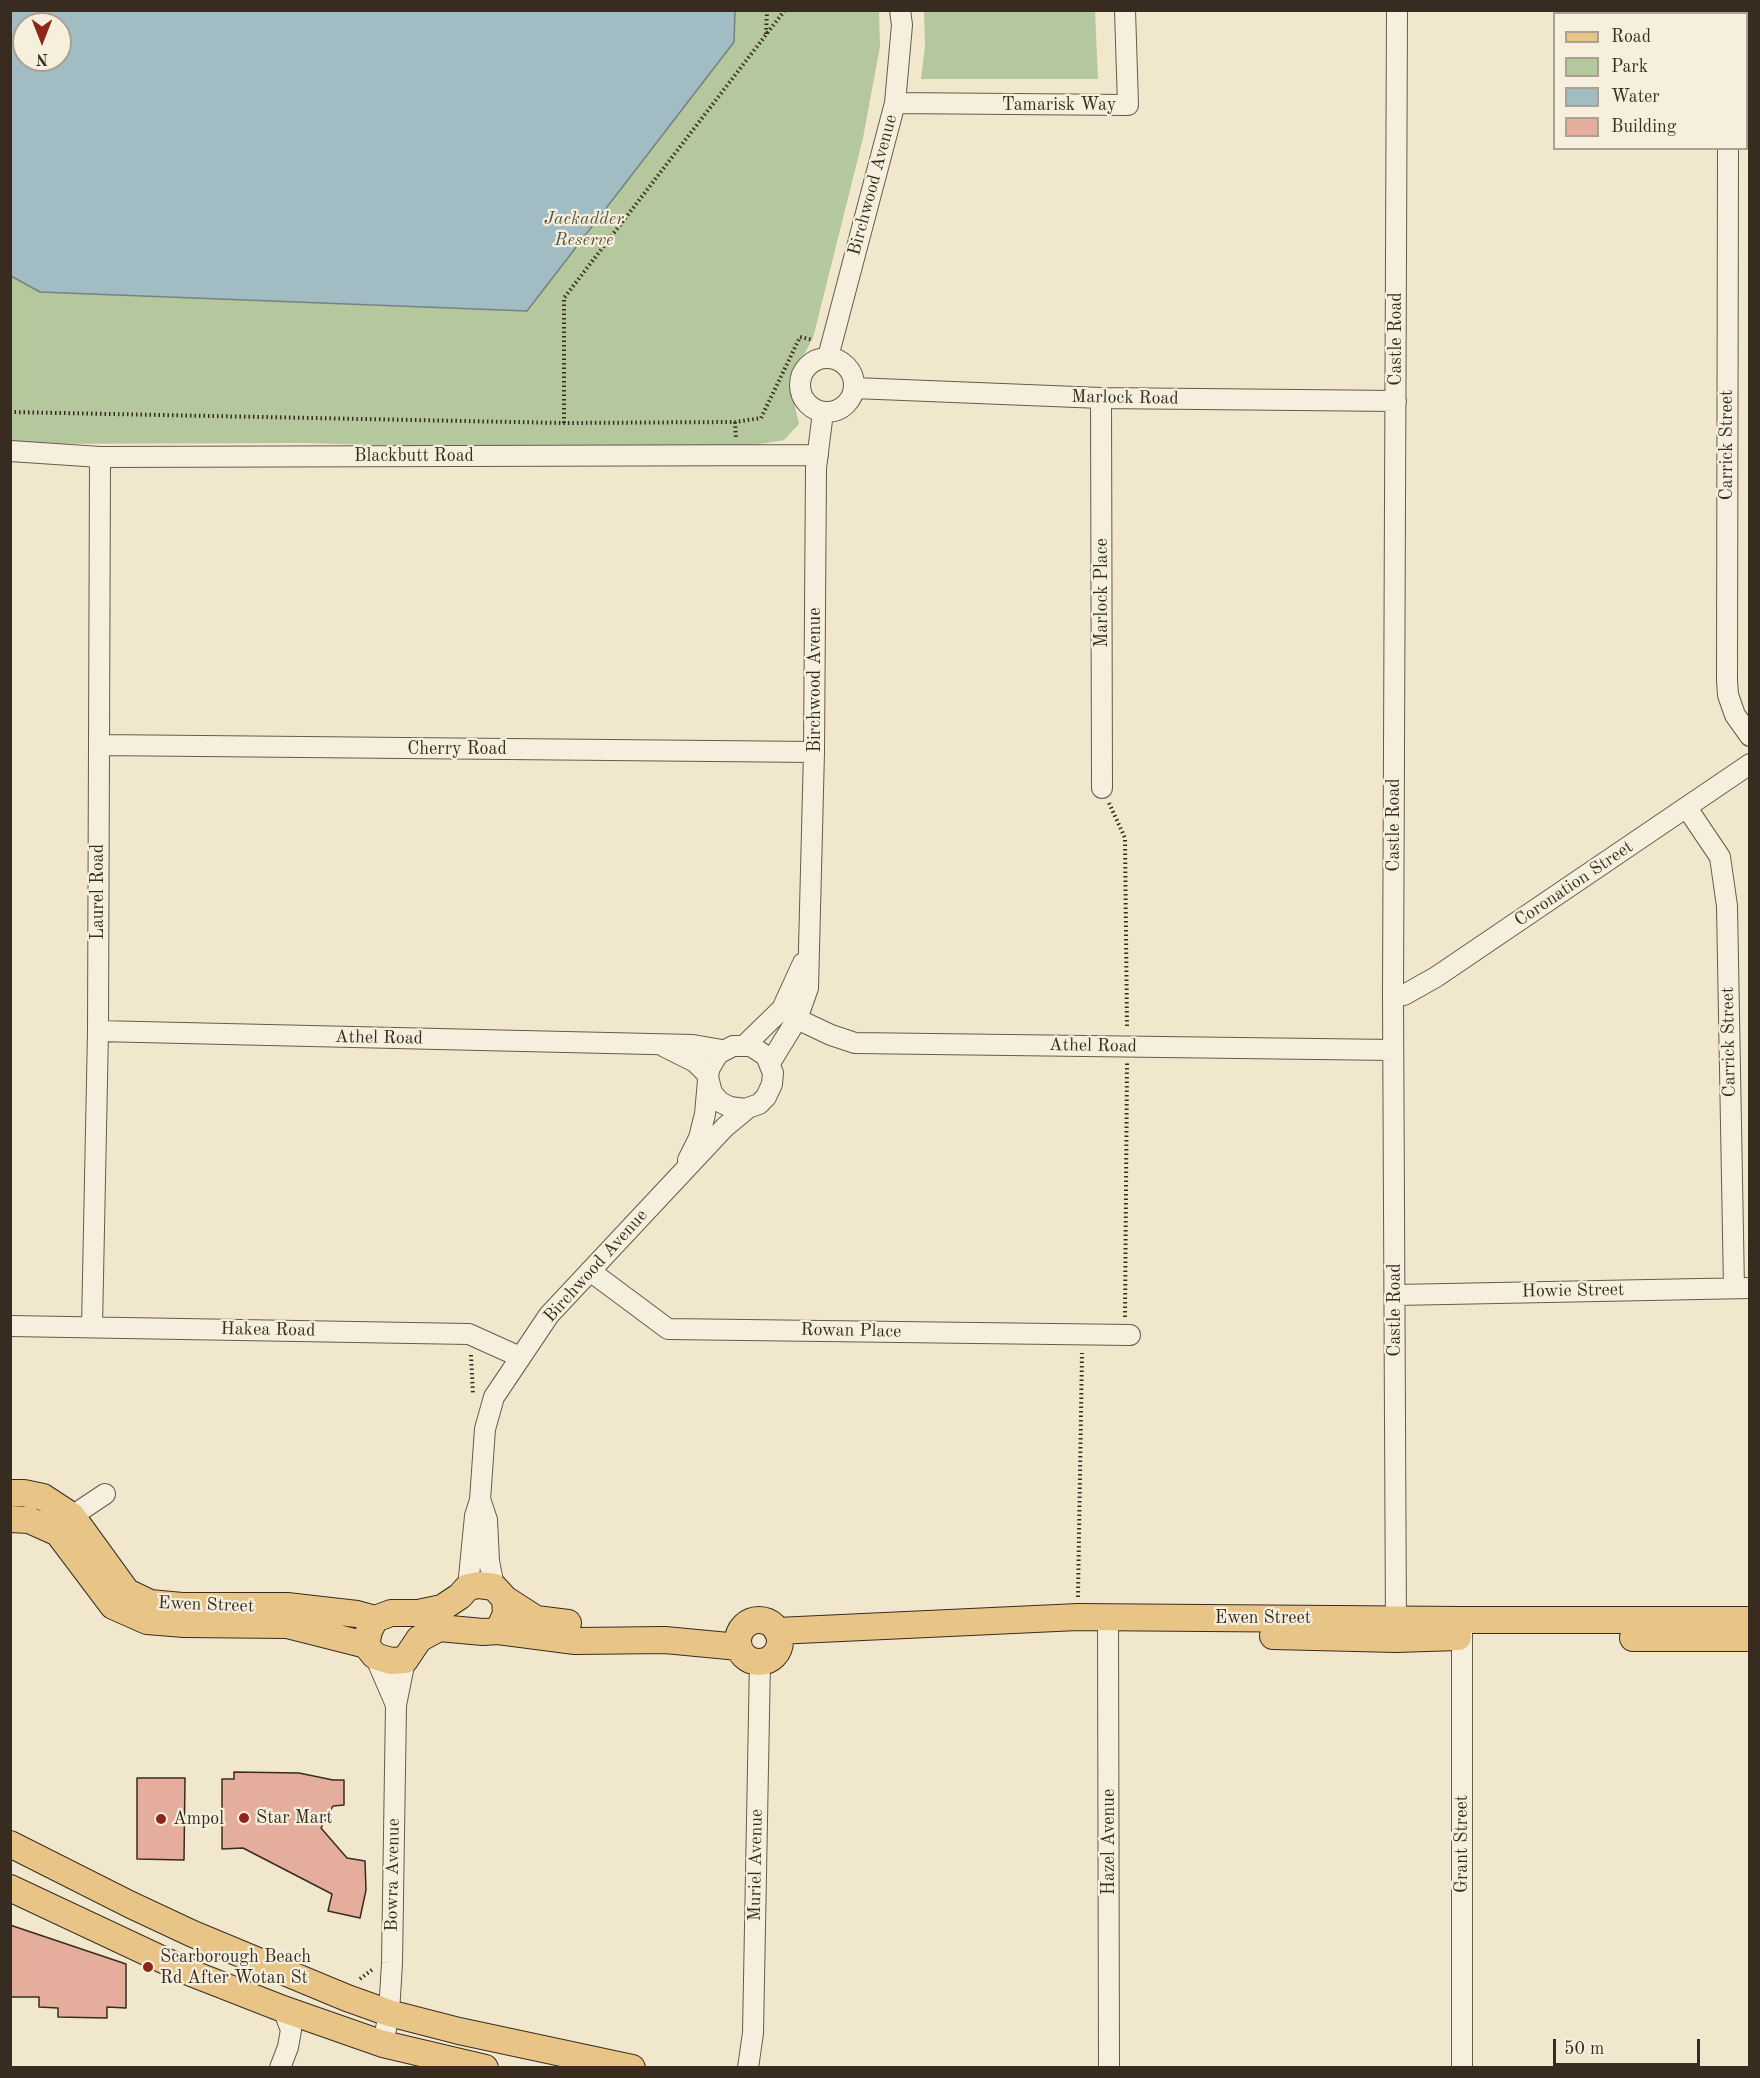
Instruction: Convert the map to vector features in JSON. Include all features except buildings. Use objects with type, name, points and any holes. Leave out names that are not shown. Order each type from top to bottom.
[{"type":"main road","name":"Ewen Street","points":[[10,1493],[44,1497],[65,1525],[127,1592],[150,1603],[182,1606],[287,1606],[357,1614],[375,1619],[392,1613],[418,1613],[442,1608],[460,1596],[468,1587]]},
{"type":"main road","name":"Ewen Street","points":[[10,1519],[65,1525]]},
{"type":"main road","name":"Ewen Street","points":[[65,1525],[113,1606],[147,1621],[184,1624],[287,1625],[371,1651],[392,1661],[405,1660]]},
{"type":"main road","points":[[468,1587],[479,1585],[500,1593],[536,1618],[566,1623],[673,1626],[740,1639]]},
{"type":"main road","points":[[498,1631],[506,1614],[500,1593]]},
{"type":"main road","name":"Ewen Street","points":[[778,1637],[1078,1617],[1109,1625]]},
{"type":"main road","points":[[371,1651],[369,1631],[375,1619]]},
{"type":"main road","points":[[756,1620],[768,1622],[778,1637],[773,1656],[760,1661],[747,1658],[740,1639],[744,1625],[756,1620]]},
{"type":"main road","name":"Ewen Street","points":[[778,1637],[1109,1625],[1396,1629],[1749,1620]]},
{"type":"main road","points":[[405,1660],[419,1638],[439,1628],[498,1631],[575,1641],[740,1639]]},
{"type":"main road","name":"Ewen Street","points":[[1462,1628],[1749,1638]]},
{"type":"main road","points":[[10,1844],[193,1934],[347,1998],[389,2013],[459,2031],[632,2067]]},
{"type":"main road","points":[[10,1888],[191,1973],[283,2009],[382,2044],[485,2067]]},
{"type":"street","name":"Birchwood Avenue","points":[[829,352],[895,104],[902,25],[900,10]]},
{"type":"street","name":"Tamarisk Way","points":[[895,104],[1128,105],[1125,10]]},
{"type":"street","name":"Castle Road","points":[[1396,1629],[1393,995],[1397,10]]},
{"type":"street","name":"Carrick Street","points":[[1728,150],[1727,680],[1728,695],[1735,715],[1749,736]]},
{"type":"street","points":[[829,352],[850,370],[854,387],[849,401],[840,409],[823,412],[810,406],[801,395],[800,379],[807,366],[829,352]]},
{"type":"street","name":"Marlock Road","points":[[854,387],[1101,398],[1396,401]]},
{"type":"street","name":"Marlock Place","points":[[1101,398],[1102,788]]},
{"type":"street","name":"Birchwood Avenue","points":[[468,1587],[475,1516],[480,1500],[485,1429],[494,1397],[549,1315],[725,1127],[748,1108],[764,1100],[770,1090],[773,1073],[770,1063],[797,1019],[807,988],[814,752],[818,455],[823,412]]},
{"type":"street","name":"Blackbutt Road","points":[[10,451],[99,457],[818,455]]},
{"type":"street","name":"Laurel Road","points":[[92,1327],[98,1032],[99,457]]},
{"type":"street","name":"Cherry Road","points":[[99,746],[814,752]]},
{"type":"street","name":"Coronation Street","points":[[1393,995],[1404,995],[1436,976],[1749,764]]},
{"type":"street","name":"Carrick Street","points":[[1687,808],[1720,857],[1727,906],[1742,1288]]},
{"type":"street","name":"Birchwood Avenue","points":[[745,1045],[782,1009],[794,986],[808,947]]},
{"type":"street","name":"Athel Road","points":[[797,1019],[855,1043],[1393,1050]]},
{"type":"street","name":"Athel Road","points":[[98,1032],[660,1044],[693,1045],[722,1050]]},
{"type":"street","name":"Athel Road","points":[[660,1044],[694,1062],[708,1078]]},
{"type":"street","points":[[722,1050],[745,1045],[761,1051],[770,1063]]},
{"type":"street","name":"Birchwood Avenue","points":[[682,1172],[699,1138],[705,1114],[708,1078],[714,1059],[722,1050]]},
{"type":"street","points":[[708,1078],[712,1093],[720,1102],[736,1109],[748,1108]]},
{"type":"street","name":"Rowan Place","points":[[590,1271],[668,1329],[1130,1335]]},
{"type":"street","name":"Howie Street","points":[[1396,1295],[1742,1288]]},
{"type":"street","name":"Hakea Road","points":[[10,1326],[469,1335],[520,1357]]},
{"type":"street","points":[[65,1525],[105,1494]]},
{"type":"street","name":"Birchwood Avenue","points":[[480,1500],[487,1520],[489,1561],[500,1593]]},
{"type":"street","name":"Hazel Avenue","points":[[1109,1625],[1109,2067]]},
{"type":"street","name":"Grant Street","points":[[1462,1628],[1462,2067]]},
{"type":"street","name":"Bowra Avenue","points":[[371,1651],[396,1705]]},
{"type":"street","name":"Bowra Avenue","points":[[382,2044],[389,2013],[396,1705],[405,1660]]},
{"type":"street","name":"Muriel Avenue","points":[[748,2067],[753,2033],[760,1661]]},
{"type":"street","points":[[280,2067],[288,2047],[291,2030],[283,2009]]},
{"type":"path","points":[[766,35],[767,10]]},
{"type":"path","points":[[564,423],[564,298],[785,10]]},
{"type":"path","points":[[10,412],[564,423],[735,422],[761,418],[800,336],[829,352]]},
{"type":"path","points":[[1078,1617],[1082,1334]]},
{"type":"path","points":[[469,1335],[473,1406]]},
{"type":"green space","name":"Jackadder Reserve","points":[[10,11],[879,11],[880,46],[863,138],[813,338],[789,382],[799,424],[784,440],[718,451],[567,450],[303,443],[11,444]]},
{"type":"green space","points":[[924,11],[1095,11],[1098,79],[921,79],[925,46]]},
{"type":"water","points":[[11,10],[735,11],[734,42],[527,311],[40,292],[11,276]]},
{"type":"place","name":"Star Mart","points":[[244,1818]]},
{"type":"place","name":"Ampol","points":[[161,1819]]},
{"type":"place","name":"Scarborough Beach Rd After Wotan St","points":[[148,1967]]}]
